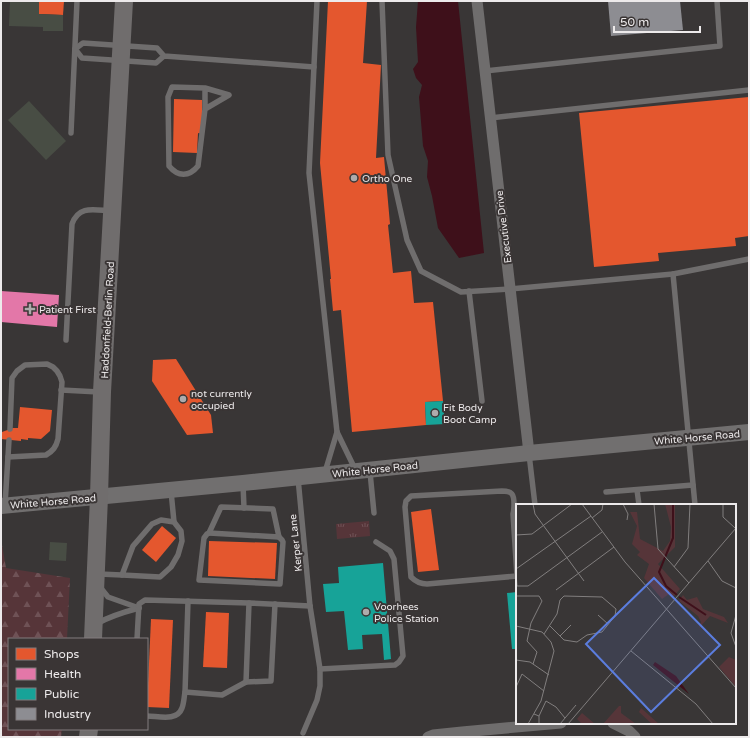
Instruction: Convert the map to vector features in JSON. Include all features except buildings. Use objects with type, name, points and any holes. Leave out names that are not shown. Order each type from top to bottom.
[{"type":"main road","name":"Haddonfield-Berlin Road","points":[[93,632],[102,392],[124,1]]},
{"type":"main road","name":"White Horse Road","points":[[3,506],[298,478],[529,452],[749,432]]},
{"type":"street","name":"Executive Drive","points":[[477,1],[529,452]]},
{"type":"street","points":[[428,737],[433,735],[462,732],[512,732],[556,724]]},
{"type":"street","points":[[615,724],[630,731],[635,737]]},
{"type":"lane","points":[[71,134],[77,1]]},
{"type":"lane","points":[[317,1],[309,173],[337,432],[324,474]]},
{"type":"lane","points":[[382,1],[388,155],[408,240],[421,271],[461,292],[673,274],[749,259]]},
{"type":"lane","points":[[484,71],[720,46],[717,1]]},
{"type":"lane","points":[[75,49],[83,43],[156,62],[164,56],[314,67]]},
{"type":"lane","points":[[75,49],[82,58],[157,48],[164,56]]},
{"type":"lane","points":[[204,109],[229,95],[205,88],[172,87],[168,97],[169,166],[173,171],[184,174],[189,173],[198,166],[205,88]]},
{"type":"lane","points":[[490,118],[749,90]]},
{"type":"lane","points":[[66,340],[72,224],[78,214],[83,211],[113,211]]},
{"type":"lane","points":[[673,274],[695,504]]},
{"type":"lane","points":[[469,291],[482,401]]},
{"type":"lane","points":[[8,457],[46,455],[55,449],[58,439],[62,382],[57,371],[53,367],[47,364],[25,365],[17,370],[12,378],[10,429]]},
{"type":"lane","points":[[61,390],[102,392]]},
{"type":"lane","points":[[337,432],[363,470],[374,514]]},
{"type":"lane","points":[[3,506],[9,440]]},
{"type":"lane","points":[[529,452],[535,504]]},
{"type":"lane","name":"Kerper Lane","points":[[298,478],[310,606],[320,669],[320,686],[317,700],[303,733]]},
{"type":"lane","points":[[243,483],[244,508]]},
{"type":"lane","points":[[606,492],[693,485]]},
{"type":"lane","points":[[139,608],[108,597],[96,578],[122,575],[160,577],[171,567],[178,555],[182,541],[181,531],[174,522],[171,490]]},
{"type":"lane","points":[[636,490],[639,504]]},
{"type":"lane","points":[[516,565],[513,514],[515,510],[514,497],[511,492],[411,496],[408,498],[405,504],[411,577],[416,581],[427,584],[516,576]]},
{"type":"lane","points":[[209,533],[278,537],[283,542],[280,584],[199,580],[204,538],[209,533],[221,507],[273,509],[278,537]]},
{"type":"lane","points":[[122,575],[133,546],[152,524],[161,520],[174,522]]},
{"type":"lane","points":[[320,669],[395,665],[400,662],[403,656],[394,559],[390,551],[376,542]]},
{"type":"lane","points":[[138,638],[139,604],[145,600],[310,606]]},
{"type":"lane","points":[[148,716],[171,717],[177,715],[182,709],[185,692],[188,601]]},
{"type":"lane","points":[[246,682],[249,603]]},
{"type":"lane","points":[[185,692],[222,695],[246,682],[271,681],[275,604]]},
{"type":"lane","points":[[93,632],[106,618],[139,608]]},
{"type":"green space","points":[[369,521],[370,536],[337,539],[336,524]]},
{"type":"green space","points":[[1,539],[6,568],[70,578],[67,638],[8,638],[8,730],[62,730],[61,737],[1,737]]},
{"type":"shaded area","points":[[418,1],[458,1],[484,253],[459,258],[438,228],[427,177],[428,161],[423,146],[419,97],[422,85],[416,78],[413,69],[418,62],[416,27]]},
{"type":"place","name":"Ortho One","points":[[354,178]]},
{"type":"place","name":"Patient First","points":[[30,309]]},
{"type":"place","name":"not currently occupied","points":[[183,399]]},
{"type":"place","name":"Fit Body Boot Camp","points":[[435,413]]},
{"type":"place","name":"Voorhees Police Station","points":[[366,612]]}]
